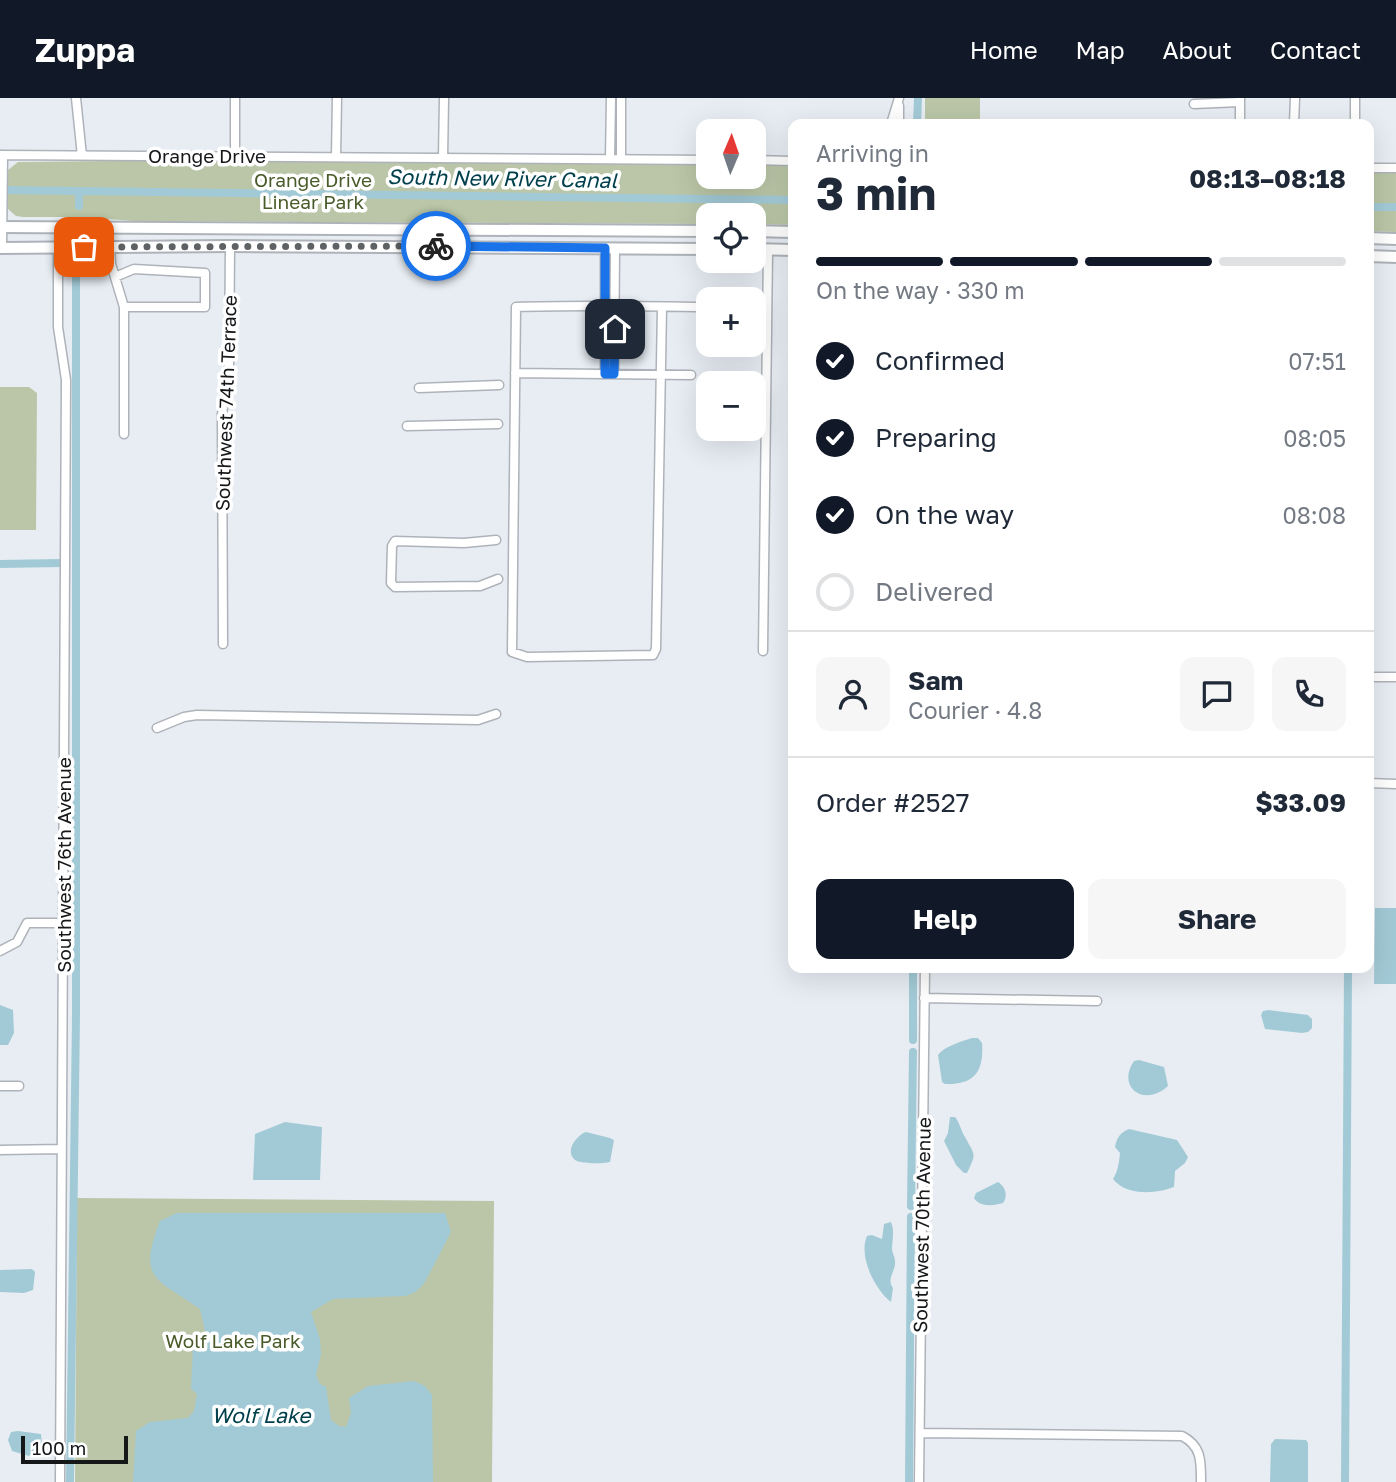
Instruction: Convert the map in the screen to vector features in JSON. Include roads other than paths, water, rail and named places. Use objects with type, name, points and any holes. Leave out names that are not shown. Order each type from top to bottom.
[{"type":"main road","points":[[1,227],[696,231]]},
{"type":"main road","points":[[205,246],[217,237],[220,228]]},
{"type":"main road","points":[[230,246],[235,237],[251,228]]},
{"type":"main road","points":[[766,231],[788,232]]},
{"type":"main road","points":[[1374,238],[1396,239]]},
{"type":"main road","points":[[1,248],[230,246],[696,249]]},
{"type":"main road","points":[[768,250],[788,250]]},
{"type":"main road","points":[[1374,256],[1396,257]]},
{"type":"street","points":[[76,98],[82,156]]},
{"type":"street","points":[[235,98],[235,155]]},
{"type":"street","points":[[337,98],[337,157]]},
{"type":"street","points":[[443,158],[444,98]]},
{"type":"street","points":[[610,159],[611,98]]},
{"type":"street","points":[[621,98],[621,159]]},
{"type":"street","points":[[893,119],[899,98]]},
{"type":"street","points":[[899,98],[899,119]]},
{"type":"street","points":[[1294,119],[1295,98]]},
{"type":"street","points":[[1355,98],[1355,119]]},
{"type":"street","points":[[1194,104],[1240,100],[1240,119]]},
{"type":"street","points":[[1,155],[1,248]]},
{"type":"street","name":"Orange Drive","points":[[1,155],[696,160]]},
{"type":"street","points":[[766,160],[788,161]]},
{"type":"street","points":[[1374,168],[1396,168]]},
{"type":"street","name":"Southwest 74th Terrace","points":[[223,644],[222,414],[229,366],[230,246]]},
{"type":"street","points":[[110,247],[111,264],[124,307],[124,434]]},
{"type":"street","name":"Southwest 76th Avenue","points":[[58,248],[58,327],[66,380],[60,1482]]},
{"type":"street","points":[[610,248],[615,306],[614,374]]},
{"type":"street","points":[[605,374],[605,306],[610,248]]},
{"type":"street","points":[[763,652],[768,250]]},
{"type":"street","points":[[115,277],[134,269],[205,273],[205,307],[124,307]]},
{"type":"street","points":[[662,307],[656,649],[653,655],[527,657],[512,652],[516,307],[605,306],[696,307]]},
{"type":"street","points":[[515,373],[691,375]]},
{"type":"street","points":[[419,388],[499,385]]},
{"type":"street","points":[[407,426],[498,424]]},
{"type":"street","points":[[496,540],[464,543],[394,541],[391,583],[395,587],[480,586],[498,579]]},
{"type":"street","points":[[1374,677],[1396,677]]},
{"type":"street","points":[[158,728],[184,717],[197,715],[478,720],[496,714]]},
{"type":"street","points":[[1374,783],[1396,784]]},
{"type":"street","points":[[0,951],[17,942],[27,923],[64,923]]},
{"type":"street","name":"Southwest 70th Avenue","points":[[919,1482],[925,973]]},
{"type":"street","points":[[924,998],[1097,1001]]},
{"type":"street","points":[[0,1086],[19,1086]]},
{"type":"street","points":[[0,1150],[62,1149]]},
{"type":"street","points":[[920,1433],[1182,1437],[1191,1441],[1199,1450],[1200,1482]]},
{"type":"water","points":[[1375,908],[1396,908],[1396,984],[1374,984]]},
{"type":"water","points":[[0,1005],[13,1010],[14,1033],[8,1045],[0,1045]]},
{"type":"water","points":[[1263,1011],[1308,1015],[1312,1019],[1312,1028],[1302,1033],[1265,1029],[1261,1015]]},
{"type":"water","points":[[978,1038],[982,1043],[979,1069],[964,1082],[945,1084],[942,1082],[938,1055],[949,1047]]},
{"type":"water","points":[[1134,1061],[1164,1067],[1168,1086],[1150,1095],[1135,1092],[1128,1079],[1129,1070]]},
{"type":"water","points":[[950,1117],[957,1119],[973,1151],[967,1173],[956,1165],[944,1141]]},
{"type":"water","points":[[285,1122],[322,1127],[320,1180],[253,1180],[255,1134]]},
{"type":"water","points":[[1129,1129],[1177,1140],[1188,1157],[1175,1171],[1174,1187],[1159,1191],[1133,1191],[1113,1179],[1120,1153],[1115,1147],[1119,1136]]},
{"type":"water","points":[[586,1132],[614,1140],[610,1162],[575,1160],[571,1148],[579,1136]]},
{"type":"water","points":[[998,1182],[1005,1192],[1003,1203],[987,1205],[976,1201],[976,1193]]},
{"type":"water","name":"Wolf Lake","points":[[177,1213],[445,1213],[451,1232],[425,1282],[417,1291],[406,1296],[333,1299],[311,1312],[320,1339],[321,1354],[316,1375],[320,1384],[326,1387],[331,1420],[339,1426],[346,1427],[351,1413],[349,1398],[368,1386],[414,1381],[425,1386],[432,1395],[433,1482],[133,1482],[136,1431],[150,1422],[188,1418],[194,1411],[197,1394],[191,1389],[193,1346],[206,1336],[200,1309],[162,1283],[151,1267],[150,1255],[160,1221]]},
{"type":"water","points":[[891,1222],[895,1261],[890,1281],[893,1288],[891,1302],[874,1281],[866,1263],[865,1244],[867,1236],[882,1239],[884,1224]]},
{"type":"water","points":[[32,1269],[35,1272],[33,1290],[24,1293],[0,1292],[0,1270]]},
{"type":"water","points":[[11,1432],[41,1434],[42,1445],[29,1456],[12,1451],[8,1440]]},
{"type":"water","points":[[1275,1439],[1306,1440],[1308,1482],[1270,1482],[1271,1444]]},
{"type":"waterway","points":[[917,119],[918,98]]},
{"type":"waterway","name":"South New River Canal","points":[[0,190],[788,200]]},
{"type":"waterway","points":[[79,191],[79,206]]},
{"type":"waterway","name":"South New River Canal","points":[[1374,207],[1396,207]]},
{"type":"waterway","points":[[70,1482],[76,1015],[76,258]]},
{"type":"waterway","points":[[0,564],[61,563]]},
{"type":"waterway","points":[[913,973],[913,1040]]},
{"type":"waterway","points":[[1345,1482],[1348,973]]},
{"type":"waterway","points":[[911,1206],[913,1052]]},
{"type":"waterway","points":[[909,1482],[911,1217]]},
{"type":"park label","name":"Orange Drive Linear Park","points":[[313,191]]},
{"type":"park label","name":"Wolf Lake Park","points":[[233,1341]]}]
